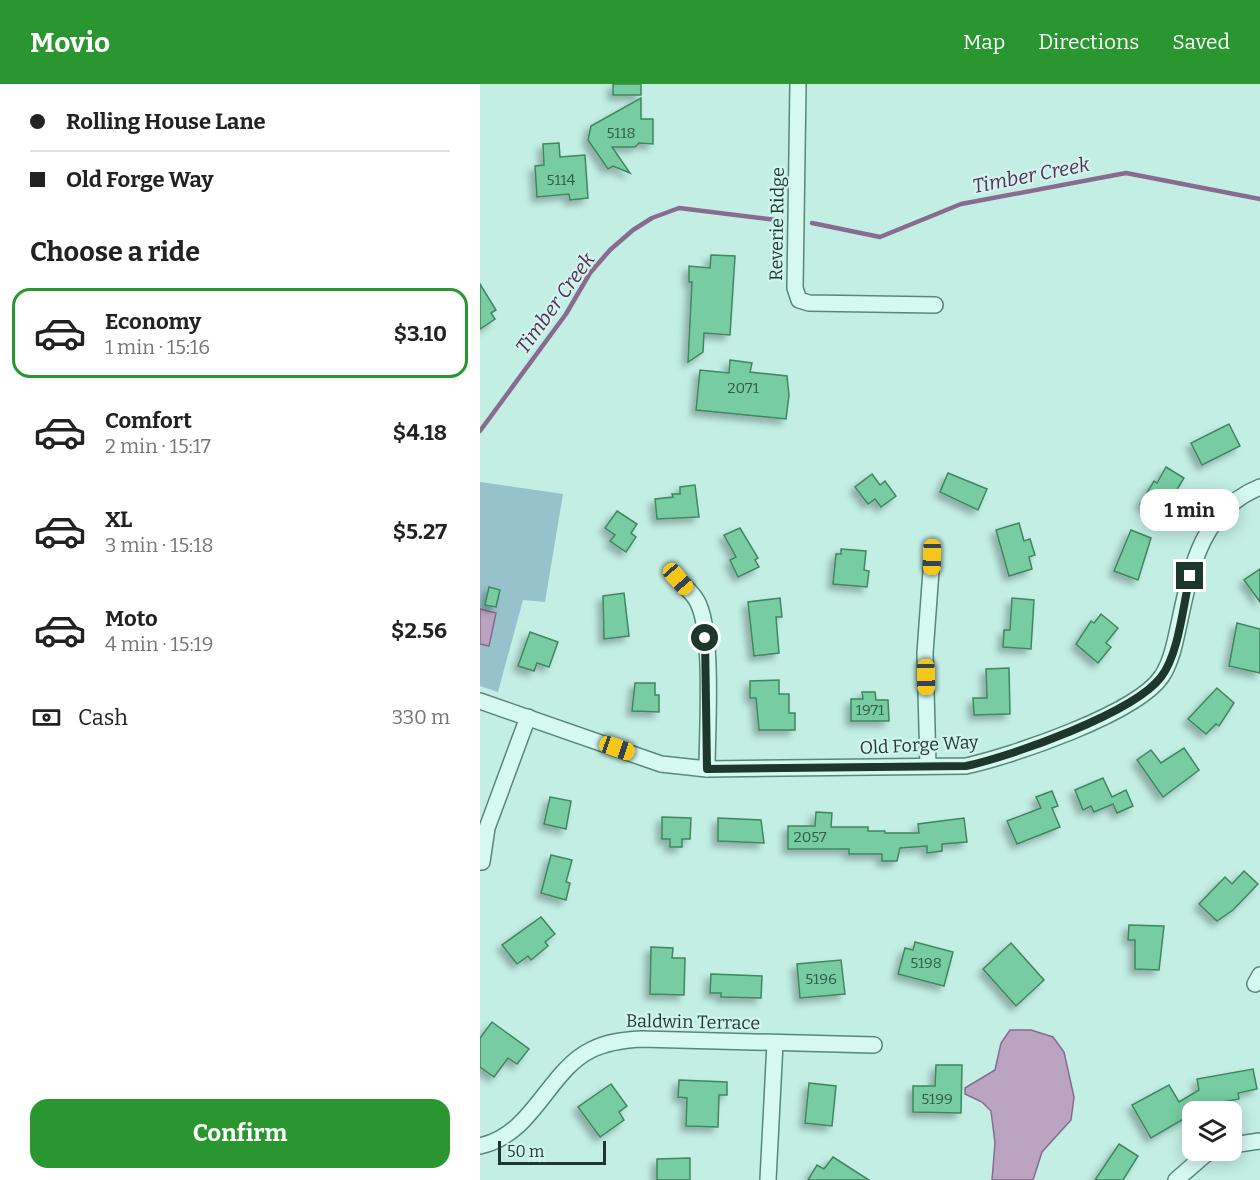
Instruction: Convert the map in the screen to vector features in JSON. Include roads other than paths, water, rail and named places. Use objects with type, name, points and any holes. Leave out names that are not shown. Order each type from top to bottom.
[{"type":"street","name":"Reverie Ridge","points":[[798,84],[795,288],[799,300],[809,303],[935,305]]},
{"type":"street","name":"Old Forge Way","points":[[480,701],[661,764],[707,769],[966,766],[1001,758],[1116,711],[1144,694],[1162,677],[1172,656],[1190,576],[1204,536],[1228,505],[1260,487]]},
{"type":"street","points":[[928,766],[925,653],[932,557]]},
{"type":"street","points":[[678,579],[697,601],[703,623],[707,654],[707,769]]},
{"type":"street","points":[[480,862],[483,862],[487,828],[528,717]]},
{"type":"street","name":"Baldwin Terrace","points":[[480,1146],[491,1144],[513,1131],[573,1064],[589,1051],[610,1043],[641,1039],[874,1044]]},
{"type":"street","points":[[768,1180],[774,1043]]},
{"type":"street","points":[[1242,1144],[1260,1141]]},
{"type":"street","points":[[1176,1180],[1198,1161]]},
{"type":"waterway","name":"Timber Creek","points":[[812,223],[880,237],[961,204],[1126,173],[1260,199]]},
{"type":"waterway","name":"Timber Creek","points":[[480,431],[566,314],[590,273],[610,250],[633,230],[652,218],[679,208],[777,220]]}]
